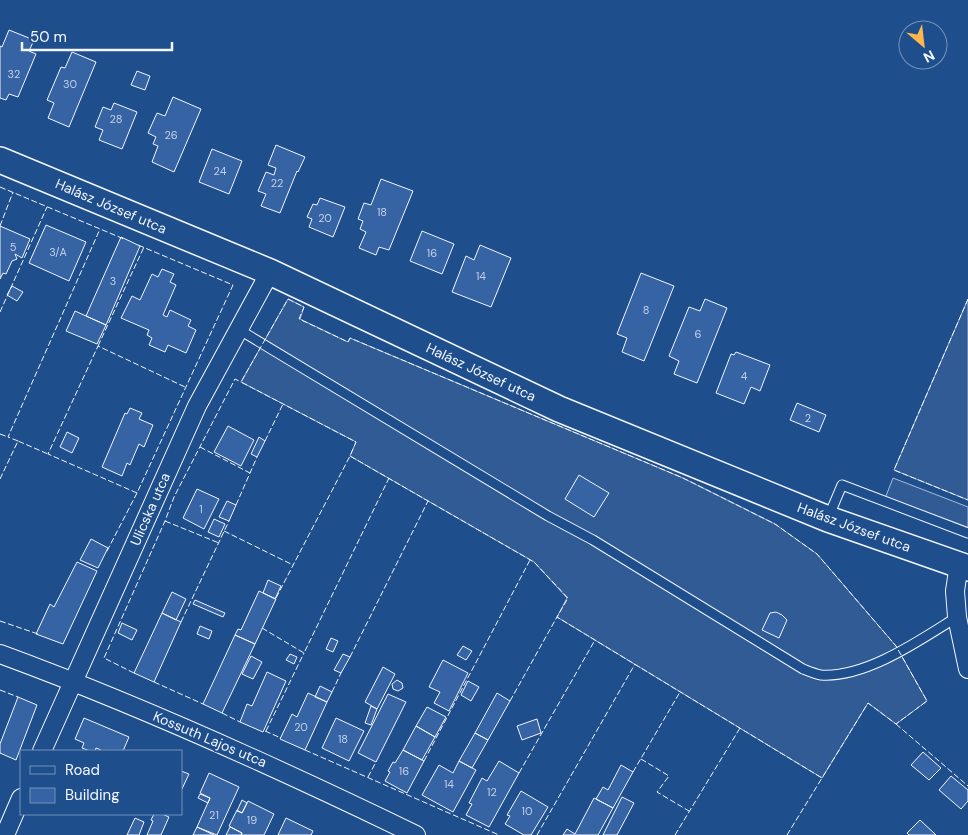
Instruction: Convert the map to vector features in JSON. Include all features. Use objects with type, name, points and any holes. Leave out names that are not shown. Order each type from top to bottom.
[{"type":"street","name":"Halász József utca","points":[[0,160],[270,272],[559,409],[828,519],[963,566]]},
{"type":"street","name":"Ulicska utca","points":[[42,750],[72,680],[197,406],[270,272]]},
{"type":"street","points":[[963,566],[955,590],[956,617],[968,670]]},
{"type":"street","name":"Kossuth Lajos utca","points":[[0,654],[72,680],[281,770],[416,835]]},
{"type":"street","points":[[5,835],[20,800]]},
{"type":"lane","points":[[238,329],[548,516],[593,540],[802,669],[819,675],[838,674],[866,666],[900,653],[956,617]]},
{"type":"lane","points":[[828,519],[842,485],[968,533]]},
{"type":"shaded area","points":[[288,299],[304,307],[300,319],[348,342],[350,338],[683,478],[775,524],[817,554],[896,646],[927,701],[896,724],[868,703],[822,778],[557,617],[567,598],[534,562],[350,456],[356,442],[241,382]]},
{"type":"shaded area","points":[[968,299],[968,500],[894,470]]},
{"type":"shaded area","points":[[893,478],[968,507],[968,533],[884,501]]},
{"type":"building","points":[[9,30],[34,40],[29,51],[36,54],[18,97],[9,94],[6,100],[0,98],[0,46],[2,47]]},
{"type":"building","points":[[72,52],[96,62],[69,127],[48,118],[54,103],[47,100],[61,67],[65,68]]},
{"type":"building","points":[[137,71],[150,76],[145,90],[131,85]]},
{"type":"building","points":[[173,97],[201,109],[174,172],[152,162],[158,146],[153,144],[156,137],[148,133],[157,113],[165,116]]},
{"type":"building","points":[[114,103],[137,112],[122,149],[99,140],[103,130],[95,127],[103,107],[111,110]]},
{"type":"building","points":[[276,145],[305,157],[297,171],[280,213],[261,206],[266,194],[258,191],[266,172],[274,175],[276,168],[268,165]]},
{"type":"building","points":[[212,149],[242,161],[229,194],[199,182]]},
{"type":"building","points":[[381,179],[413,191],[389,250],[379,247],[376,255],[359,248],[366,232],[360,229],[363,221],[358,219],[364,203],[371,205]]},
{"type":"building","points":[[320,198],[345,207],[333,237],[309,227],[312,219],[307,217],[313,204],[317,205]]},
{"type":"building","points":[[46,225],[86,242],[69,281],[29,263]]},
{"type":"building","points":[[0,226],[30,239],[22,258],[15,254],[17,259],[12,261],[6,274],[3,273],[0,279]]},
{"type":"building","points":[[422,231],[454,244],[442,274],[410,261]]},
{"type":"building","points":[[121,237],[140,246],[106,325],[86,316]]},
{"type":"building","points":[[480,245],[511,258],[491,307],[452,292],[466,256],[474,260]]},
{"type":"building","points":[[162,269],[174,274],[170,282],[176,285],[163,315],[167,317],[170,310],[191,320],[188,326],[196,330],[186,353],[168,345],[165,352],[149,345],[152,338],[147,335],[149,330],[121,318],[132,296],[140,300],[152,274],[158,277]]},
{"type":"building","points":[[641,273],[674,286],[644,361],[622,352],[627,338],[617,334]]},
{"type":"building","points":[[12,286],[23,292],[17,301],[7,295]]},
{"type":"building","points":[[705,299],[727,308],[697,383],[674,374],[679,361],[669,356],[689,307],[700,311]]},
{"type":"building","points":[[75,311],[106,325],[97,344],[66,331]]},
{"type":"building","points":[[736,352],[770,365],[760,391],[751,387],[744,404],[716,393],[731,354],[734,355]]},
{"type":"building","points":[[797,403],[826,415],[819,432],[790,420]]},
{"type":"building","points":[[130,408],[142,413],[139,419],[153,425],[144,447],[139,444],[130,465],[127,463],[122,476],[102,467],[125,413],[127,414]]},
{"type":"building","points":[[228,426],[254,440],[241,466],[214,452]]},
{"type":"building","points":[[67,432],[79,438],[72,453],[60,447]]},
{"type":"building","points":[[259,437],[265,441],[257,457],[251,454]]},
{"type":"building","points":[[579,475],[609,493],[594,517],[565,499]]},
{"type":"building","points":[[197,489],[219,499],[204,529],[183,518]]},
{"type":"building","points":[[227,501],[236,505],[229,521],[219,517]]},
{"type":"building","points":[[214,519],[225,524],[219,537],[208,532]]},
{"type":"building","points":[[91,539],[108,548],[98,568],[80,560]]},
{"type":"building","points":[[77,562],[97,571],[63,644],[36,634],[50,604],[54,607]]},
{"type":"building","points":[[268,580],[281,586],[275,599],[263,593]]},
{"type":"building","points":[[259,591],[276,599],[255,644],[235,635],[238,629],[241,630]]},
{"type":"building","points":[[172,592],[186,599],[176,620],[162,613]]},
{"type":"building","points":[[195,600],[225,613],[223,617],[193,604]]},
{"type":"building","points":[[776,612],[787,620],[779,638],[762,630],[770,613]]},
{"type":"building","points":[[162,613],[181,622],[154,682],[134,673]]},
{"type":"building","points":[[122,623],[137,630],[132,640],[118,633]]},
{"type":"building","points":[[200,626],[212,631],[209,639],[197,634]]},
{"type":"building","points":[[235,635],[255,644],[222,713],[203,704]]},
{"type":"building","points":[[331,638],[338,641],[333,652],[326,649]]},
{"type":"building","points":[[463,646],[472,651],[466,660],[457,655]]},
{"type":"building","points":[[290,654],[297,657],[294,664],[286,660]]},
{"type":"building","points":[[343,654],[350,657],[341,673],[334,670]]},
{"type":"building","points":[[251,656],[262,662],[253,679],[242,674]]},
{"type":"building","points":[[443,660],[468,673],[449,711],[434,703],[440,692],[429,687]]},
{"type":"building","points":[[383,667],[395,674],[377,709],[365,702]]},
{"type":"building","points":[[267,672],[286,681],[263,732],[240,722],[247,704],[252,706]]},
{"type":"building","points":[[397,680],[402,683],[403,688],[398,691],[393,689],[392,684]]},
{"type":"building","points":[[468,681],[479,687],[471,701],[461,695]]},
{"type":"building","points":[[320,686],[332,692],[327,702],[315,697]]},
{"type":"building","points":[[308,693],[327,702],[305,750],[280,739],[292,714],[297,717]]},
{"type":"building","points":[[497,693],[510,701],[488,740],[475,733]]},
{"type":"building","points":[[388,694],[406,702],[376,762],[358,753]]},
{"type":"building","points":[[18,697],[37,705],[16,760],[0,753],[0,744]]},
{"type":"building","points":[[371,706],[377,709],[371,725],[365,723]]},
{"type":"building","points":[[427,707],[446,717],[435,737],[416,726]]},
{"type":"building","points":[[84,718],[129,737],[123,750],[101,750],[96,748],[95,750],[87,750],[82,748],[84,743],[75,739]]},
{"type":"building","points":[[336,718],[364,731],[349,761],[322,748]]},
{"type":"building","points":[[537,719],[541,733],[522,740],[517,726]]},
{"type":"building","points":[[416,726],[435,737],[422,760],[403,750]]},
{"type":"building","points":[[475,733],[488,740],[472,768],[459,761]]},
{"type":"building","points":[[403,750],[424,761],[407,793],[385,781],[393,762],[395,763]]},
{"type":"building","points":[[923,752],[941,768],[929,780],[911,765]]},
{"type":"building","points":[[459,761],[476,770],[453,812],[422,795],[439,765],[453,773]]},
{"type":"building","points":[[499,761],[519,773],[489,827],[466,815],[472,804],[469,803],[482,778],[487,781]]},
{"type":"building","points":[[621,765],[633,772],[613,808],[596,799],[603,787],[608,790]]},
{"type":"building","points":[[182,771],[189,774],[182,789]]},
{"type":"building","points":[[209,773],[239,787],[217,835],[197,827],[210,798],[200,793]]},
{"type":"building","points":[[951,776],[968,790],[968,801],[961,809],[939,790]]},
{"type":"building","points":[[521,791],[548,807],[531,835],[524,835],[505,824],[510,816],[507,815]]},
{"type":"building","points":[[200,794],[210,798],[208,803],[198,798]]},
{"type":"building","points":[[622,797],[634,803],[617,835],[603,835]]},
{"type":"building","points":[[594,798],[613,808],[598,835],[563,835],[567,829],[575,834]]},
{"type":"building","points":[[242,800],[247,803],[242,813],[237,811]]},
{"type":"building","points":[[248,801],[274,814],[264,835],[241,835],[242,833],[229,826],[237,810],[242,813]]},
{"type":"building","points":[[154,815],[169,817],[161,835],[147,835],[153,821],[151,820]]},
{"type":"building","points":[[135,818],[144,822],[139,835],[127,835]]},
{"type":"building","points":[[286,818],[313,831],[311,835],[278,835]]},
{"type":"building","points":[[920,820],[936,835],[909,835],[907,833]]},
{"type":"building","points":[[197,827],[214,835],[193,835]]},
{"type":"building","points":[[230,827],[242,833],[241,835],[226,835]]},
{"type":"fence","points":[[0,187],[124,239]]},
{"type":"fence","points":[[0,226],[13,192]]},
{"type":"fence","points":[[0,312],[47,207]]},
{"type":"fence","points":[[18,441],[8,437],[100,229]]},
{"type":"fence","points":[[107,551],[137,493],[233,285],[138,245]]},
{"type":"fence","points":[[98,346],[144,247]]},
{"type":"fence","points":[[288,299],[304,307],[299,319],[348,342],[350,338],[683,478],[775,524],[817,554],[896,646],[927,701],[896,724],[868,703],[822,778],[557,617],[568,598],[534,562],[350,456],[356,442],[241,382],[288,299]]},
{"type":"fence","points":[[968,299],[894,470],[968,500]]},
{"type":"fence","points":[[137,493],[48,454],[98,346],[185,387]]},
{"type":"fence","points":[[134,673],[104,658],[174,497],[235,379],[241,382]]},
{"type":"fence","points":[[265,441],[283,404]]},
{"type":"fence","points":[[0,434],[8,437]]},
{"type":"fence","points":[[0,479],[18,441],[48,454]]},
{"type":"fence","points":[[200,447],[250,473]]},
{"type":"fence","points":[[276,598],[350,456]]},
{"type":"fence","points":[[236,505],[257,457]]},
{"type":"fence","points":[[262,628],[304,653],[389,478]]},
{"type":"fence","points":[[350,657],[428,501]]},
{"type":"fence","points":[[165,521],[219,543]]},
{"type":"fence","points":[[181,622],[229,521]]},
{"type":"fence","points":[[224,531],[293,565]]},
{"type":"fence","points":[[424,761],[530,560]]},
{"type":"fence","points":[[510,701],[557,617]]},
{"type":"fence","points":[[0,621],[38,634]]},
{"type":"fence","points":[[519,773],[595,640]]},
{"type":"fence","points":[[266,731],[304,653]]},
{"type":"fence","points":[[537,835],[635,664]]},
{"type":"fence","points":[[332,692],[341,673]]},
{"type":"fence","points":[[154,682],[203,704]]},
{"type":"fence","points":[[0,690],[18,697]]},
{"type":"fence","points":[[633,772],[680,692]]},
{"type":"fence","points":[[222,713],[240,722]]},
{"type":"fence","points":[[896,724],[968,786]]},
{"type":"fence","points":[[675,835],[740,728]]},
{"type":"fence","points":[[265,731],[281,738]]},
{"type":"fence","points":[[305,750],[499,835]]},
{"type":"fence","points":[[641,759],[669,776],[657,792],[689,811]]},
{"type":"fence","points":[[368,777],[376,762]]},
{"type":"fence","points":[[787,835],[822,778]]}]
